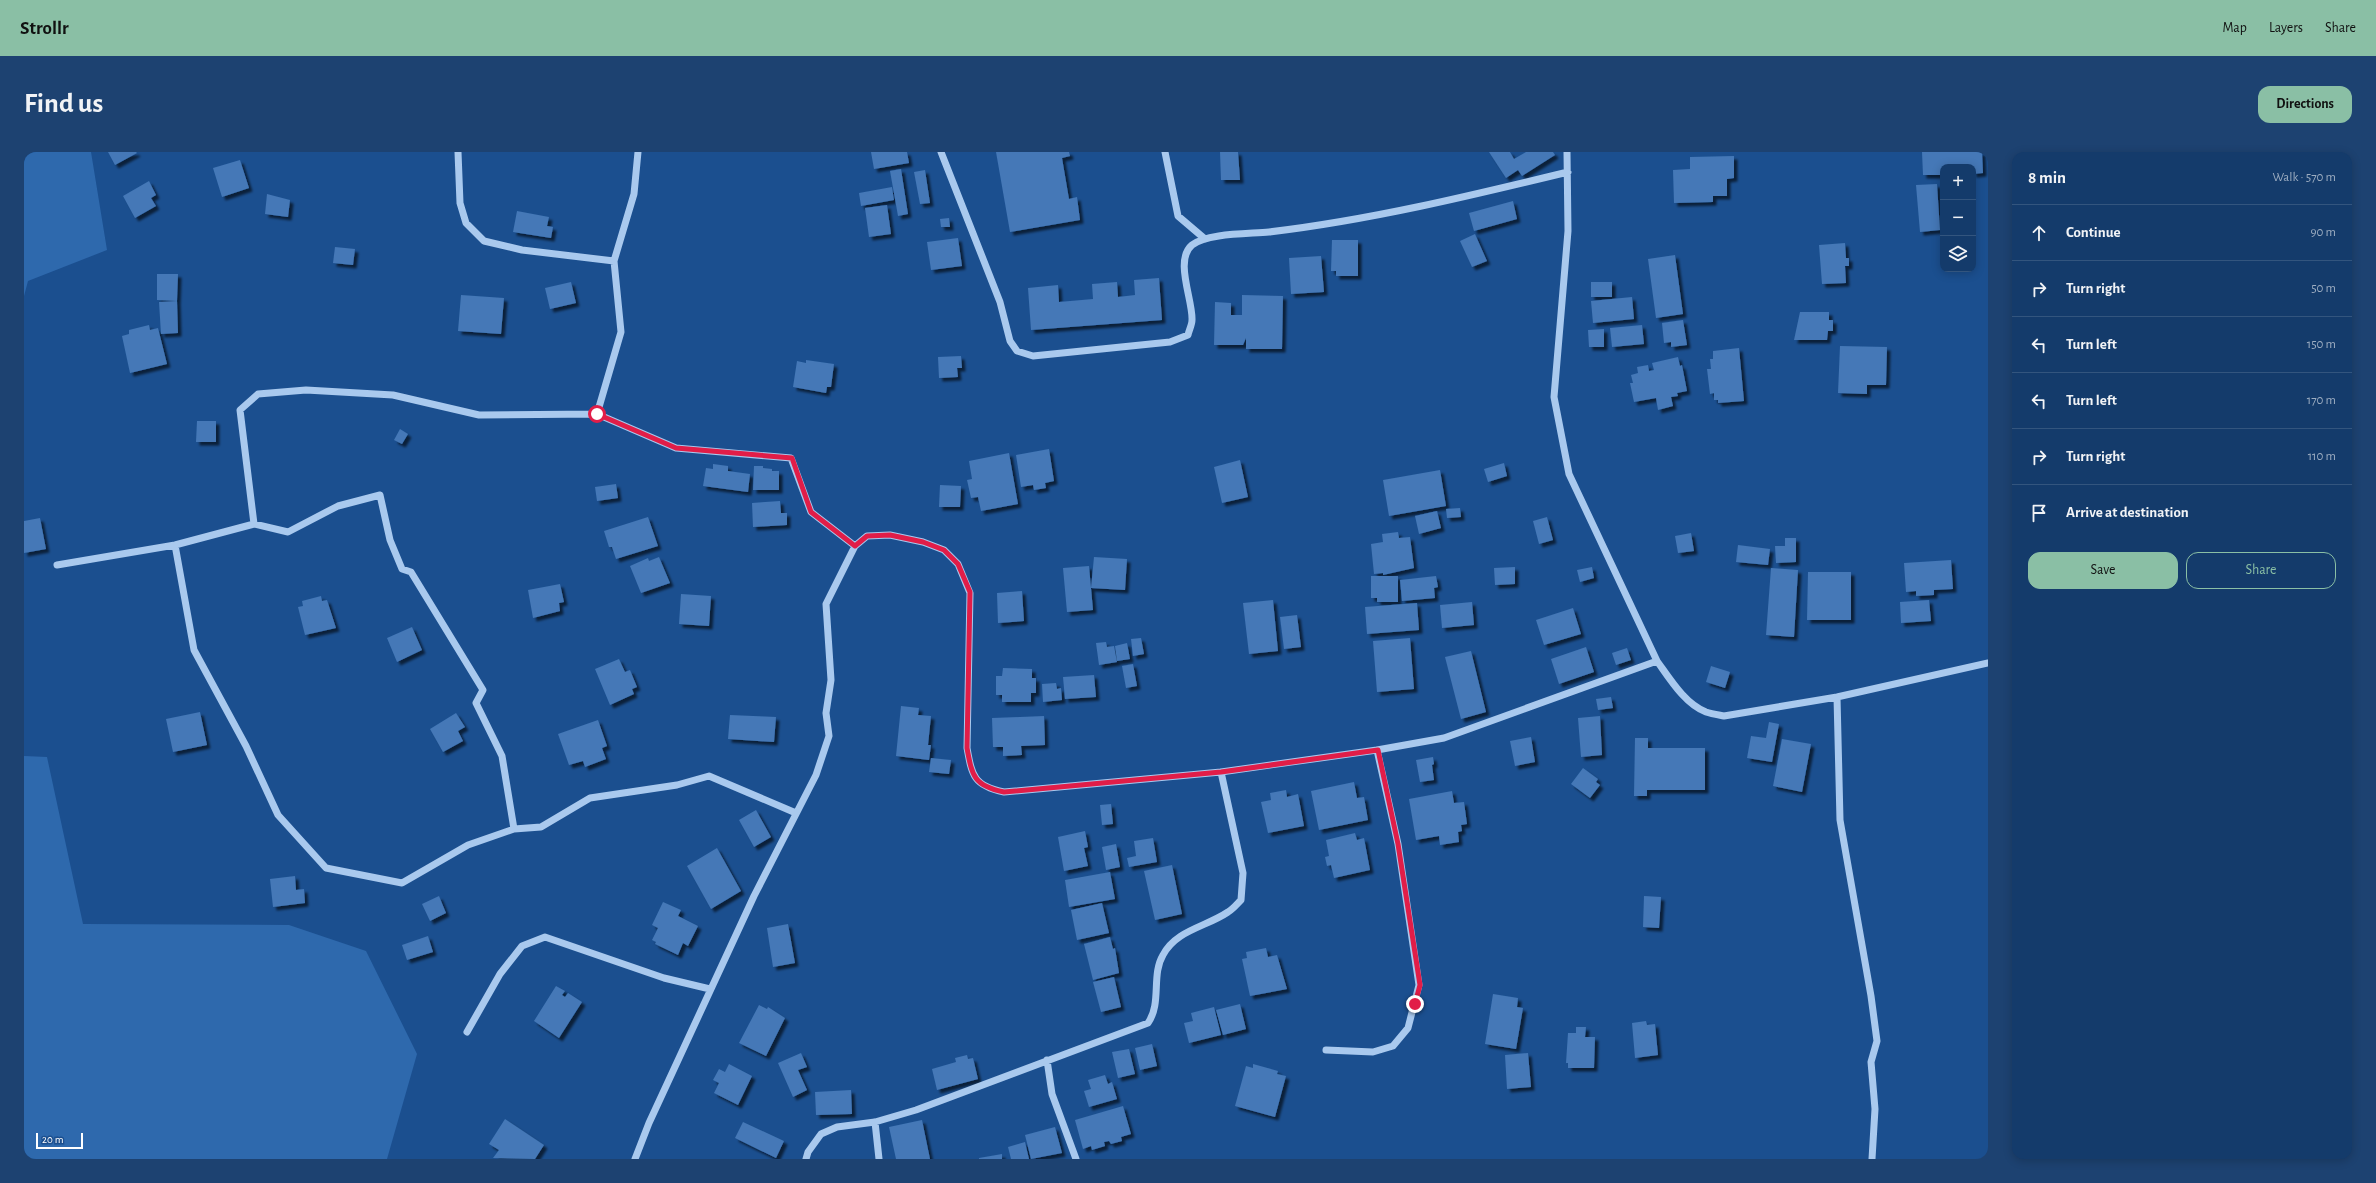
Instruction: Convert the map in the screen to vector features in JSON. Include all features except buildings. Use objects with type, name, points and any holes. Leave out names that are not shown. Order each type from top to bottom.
[{"type":"street","points":[[458,152],[460,203],[466,223],[484,241],[522,250],[614,261]]},
{"type":"street","points":[[597,414],[621,332],[614,261],[634,194],[638,152]]},
{"type":"street","points":[[941,152],[1000,302],[1010,340],[1017,351],[1034,356],[1170,342],[1188,335],[1192,320],[1183,260],[1192,245],[1205,239],[1271,232],[1372,215],[1462,198],[1568,172]]},
{"type":"street","points":[[1165,152],[1178,216],[1205,239]]},
{"type":"street","points":[[1567,152],[1568,231],[1554,397],[1569,474],[1657,661],[1682,693],[1692,703],[1706,712],[1724,716],[1837,697],[1988,663]]},
{"type":"street","points":[[254,524],[240,410],[258,394],[306,390],[393,395],[479,415],[597,414],[676,448],[792,458],[811,512],[855,546]]},
{"type":"street","points":[[57,565],[175,544],[254,524],[288,532],[338,506],[380,495],[390,540],[402,569],[411,572],[483,690],[476,704],[502,756],[514,829]]},
{"type":"street","points":[[635,1159],[649,1123],[710,989],[816,775],[829,736],[826,713],[830,680],[826,604],[855,546],[867,536],[890,535],[923,542],[944,550],[958,564],[970,592],[967,748],[971,773],[987,789],[1004,792],[1221,772],[1378,750],[1444,738],[1657,661]]},
{"type":"street","points":[[175,544],[194,650],[246,746],[278,815],[326,868],[402,883],[468,845],[514,829],[541,827],[590,798],[670,786],[709,776],[796,813]]},
{"type":"street","points":[[1837,697],[1840,820],[1872,996],[1877,1042],[1871,1062],[1875,1109],[1872,1159]]},
{"type":"street","points":[[1326,1050],[1373,1052],[1393,1046],[1408,1028],[1420,985],[1398,844],[1378,750]]},
{"type":"street","points":[[806,1159],[808,1152],[821,1134],[837,1127],[875,1122],[916,1110],[1148,1023],[1155,1008],[1160,961],[1172,942],[1200,925],[1228,912],[1241,900],[1243,873],[1221,772]]},
{"type":"street","points":[[467,1032],[500,974],[522,946],[545,938],[664,978],[710,989]]},
{"type":"street","points":[[1047,1060],[1052,1094],[1076,1159]]},
{"type":"street","points":[[875,1122],[879,1159]]},
{"type":"shaded area","points":[[24,152],[91,152],[107,250],[28,281],[24,296]]},
{"type":"shaded area","points":[[24,756],[47,757],[83,924],[289,925],[366,951],[417,1054],[387,1159],[24,1159]]},
{"type":"route","points":[[597,414],[676,448],[792,458],[811,512],[855,546],[867,536],[890,535],[923,542],[944,550],[958,564],[970,592],[967,748],[971,773],[987,789],[1004,792],[1221,772],[1378,750],[1398,844],[1420,985],[1415,1004]]}]
